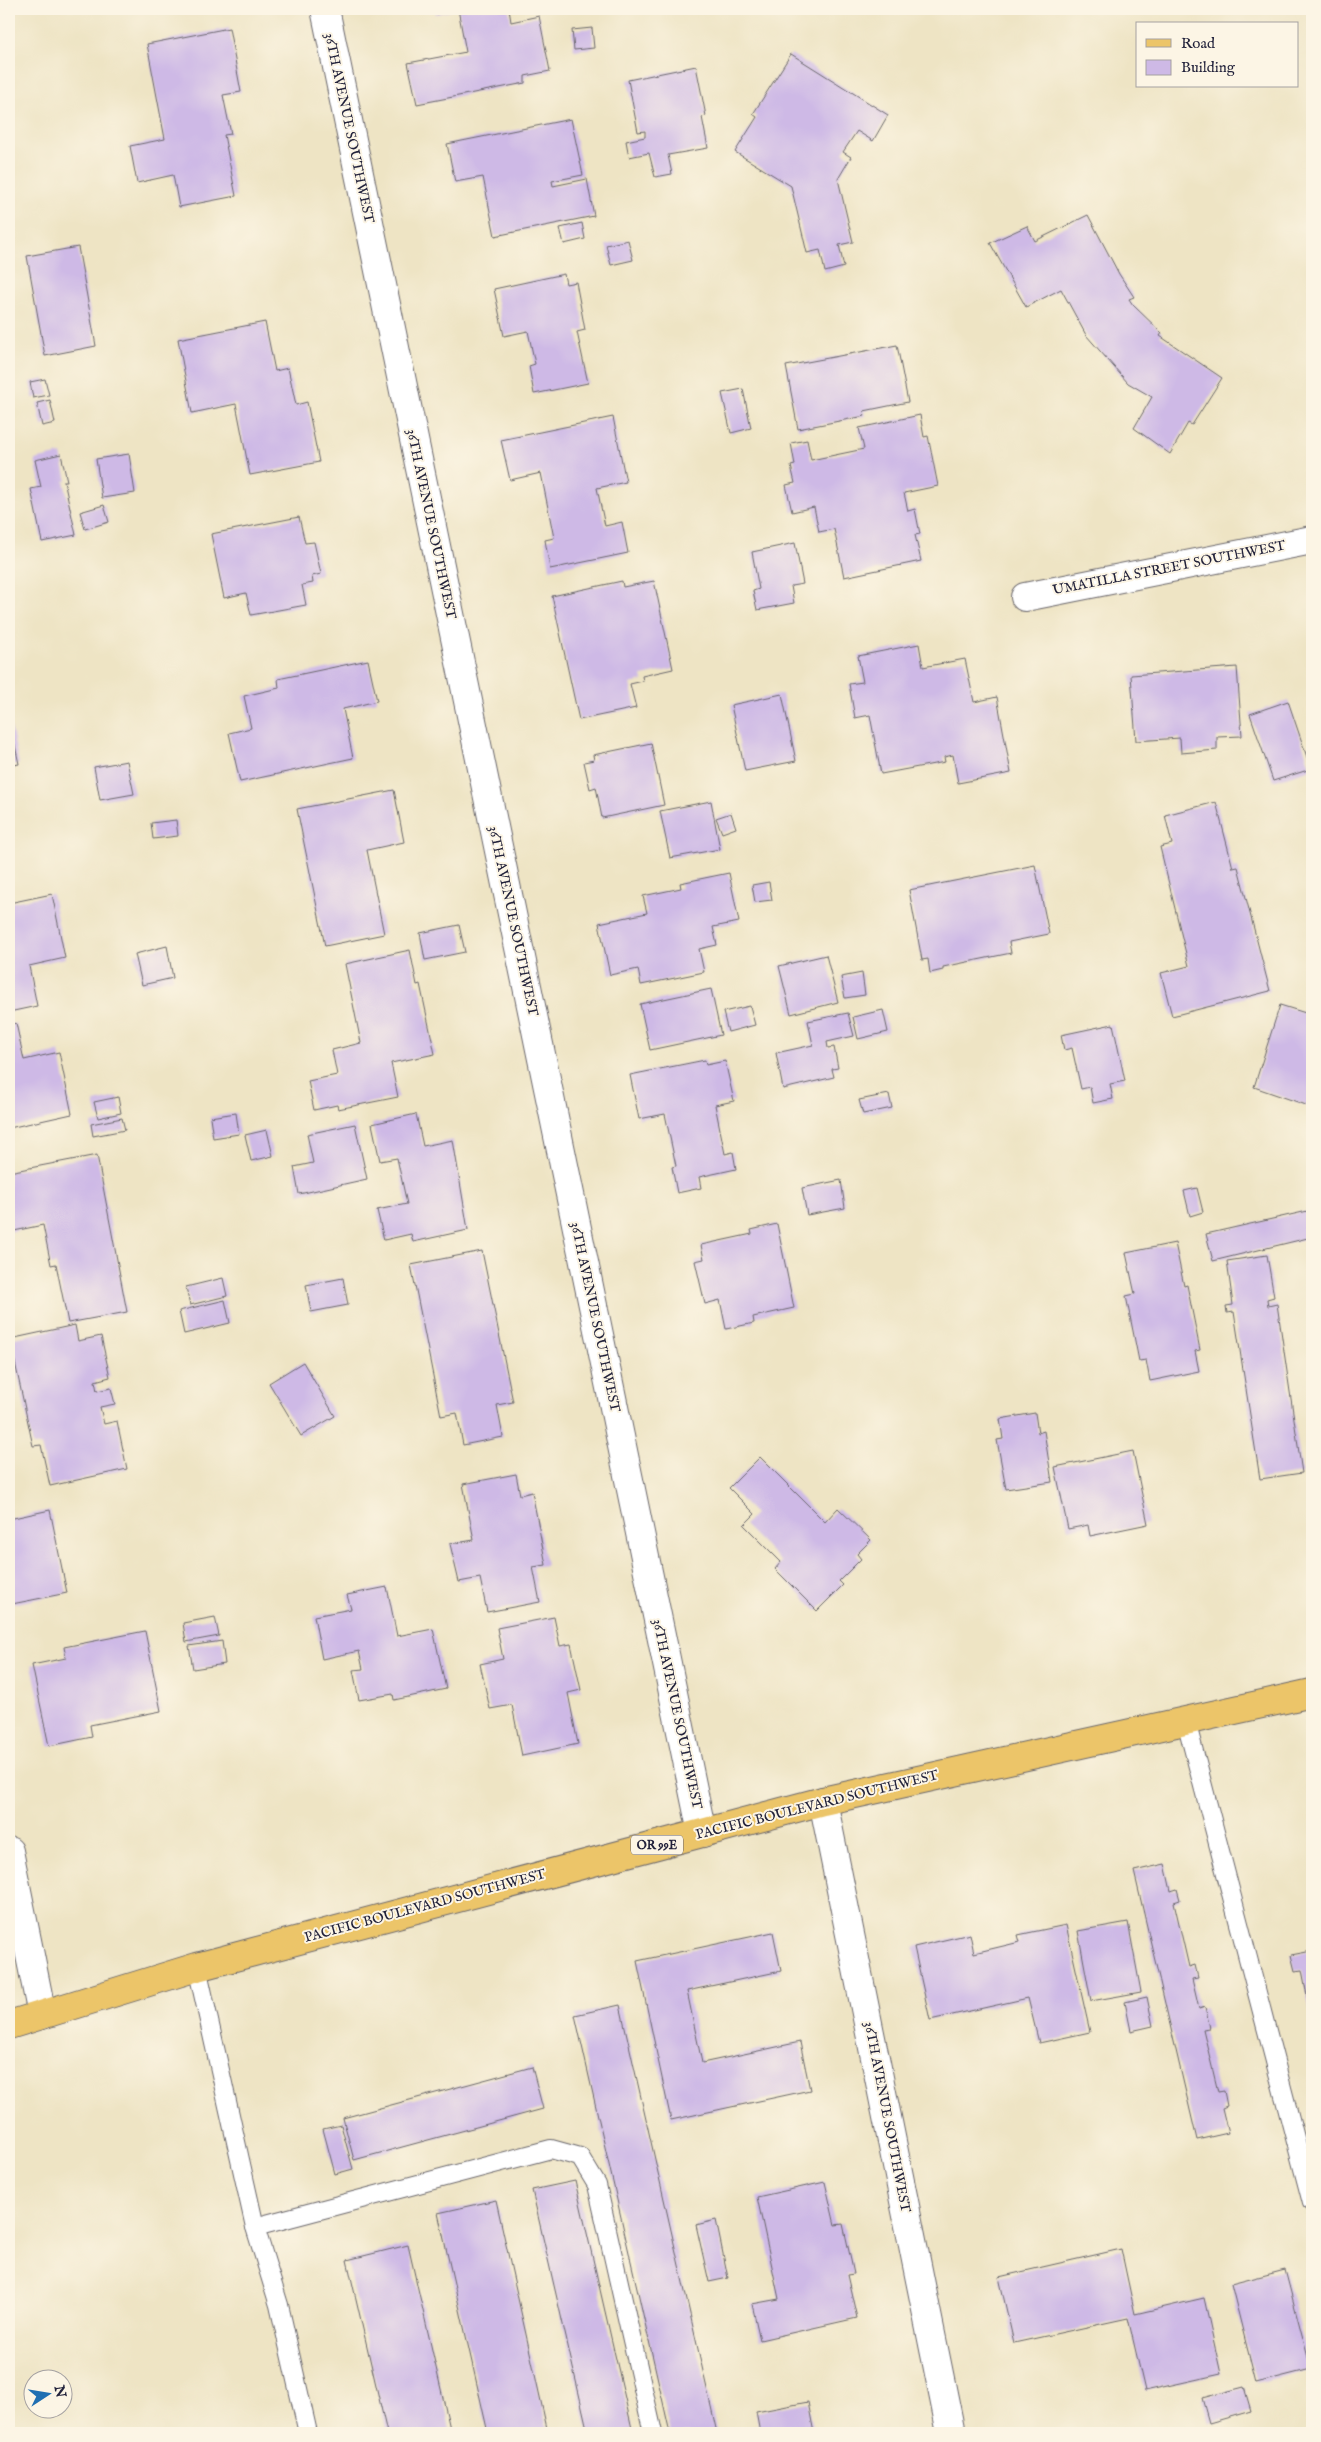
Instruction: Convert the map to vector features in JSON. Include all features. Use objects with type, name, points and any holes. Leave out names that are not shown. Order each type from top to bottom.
[{"type":"main road","name":"PACIFIC BOULEVARD SOUTHWEST","points":[[9,2025],[197,1967],[824,1801],[1312,1693]]},
{"type":"street","name":"36TH AVENUE SOUTHWEST","points":[[325,9],[702,1833]]},
{"type":"street","name":"UMATILLA STREET SOUTHWEST","points":[[1025,597],[1312,540]]},
{"type":"street","name":"36TH AVENUE SOUTHWEST","points":[[824,1801],[951,2433]]},
{"type":"street","points":[[9,1850],[42,2015]]},
{"type":"lane","points":[[1186,1721],[1312,2203]]},
{"type":"lane","points":[[197,1967],[255,2227],[279,2305],[308,2433]]},
{"type":"lane","points":[[255,2227],[551,2149],[580,2157],[597,2185],[653,2433]]},
{"type":"building","points":[[435,9],[458,9],[436,14]]},
{"type":"building","points":[[458,9],[509,9],[511,22],[539,16],[550,71],[525,76],[525,83],[417,104],[408,63],[466,52]]},
{"type":"building","points":[[229,28],[241,92],[223,95],[231,134],[224,135],[236,196],[179,207],[173,175],[137,183],[130,146],[165,139],[147,44]]},
{"type":"building","points":[[592,28],[594,48],[574,50],[572,30]]},
{"type":"building","points":[[791,54],[888,115],[873,141],[857,131],[843,152],[851,157],[838,179],[853,242],[839,245],[844,267],[825,272],[820,250],[807,253],[791,186],[735,152],[757,117],[753,114]]},
{"type":"building","points":[[696,66],[706,116],[702,117],[708,148],[668,155],[672,174],[655,177],[649,153],[629,157],[626,141],[645,137],[645,131],[638,132],[628,80]]},
{"type":"building","points":[[571,119],[583,175],[552,181],[553,186],[587,179],[594,216],[495,236],[483,177],[455,182],[447,144]]},
{"type":"building","points":[[1088,215],[1119,274],[1134,297],[1129,299],[1133,305],[1162,333],[1160,336],[1222,378],[1192,425],[1188,423],[1170,454],[1134,428],[1152,397],[1128,383],[1086,335],[1061,289],[1026,307],[990,243],[1027,226],[1035,241]]},
{"type":"building","points":[[582,223],[585,239],[564,244],[560,228]]},
{"type":"building","points":[[628,240],[633,260],[611,265],[606,245]]},
{"type":"building","points":[[78,247],[96,346],[45,356],[27,256]]},
{"type":"building","points":[[564,274],[566,284],[576,282],[585,330],[577,332],[588,383],[534,394],[529,366],[535,364],[528,331],[504,336],[494,289]]},
{"type":"building","points":[[265,322],[275,371],[288,368],[296,405],[307,402],[319,462],[250,475],[236,404],[192,413],[178,339]]},
{"type":"building","points":[[897,345],[908,402],[864,411],[865,416],[798,429],[786,366]]},
{"type":"building","points":[[45,379],[49,395],[33,398],[30,382]]},
{"type":"building","points":[[743,389],[751,428],[731,433],[722,393]]},
{"type":"building","points":[[50,400],[55,423],[42,426],[37,403]]},
{"type":"building","points":[[920,415],[924,437],[928,436],[938,486],[904,493],[908,511],[915,509],[920,534],[915,535],[921,561],[844,577],[834,529],[819,532],[814,507],[792,512],[786,485],[795,483],[791,466],[795,465],[791,443],[807,440],[811,460],[864,449],[859,428]]},
{"type":"building","points":[[613,417],[626,482],[597,488],[605,526],[622,522],[628,553],[550,569],[545,540],[554,538],[541,473],[510,480],[501,440]]},
{"type":"building","points":[[61,454],[67,481],[64,481],[76,535],[42,542],[31,489],[41,487],[35,460]]},
{"type":"building","points":[[129,454],[135,493],[102,498],[96,459]]},
{"type":"building","points":[[104,505],[109,522],[85,529],[80,512]]},
{"type":"building","points":[[299,517],[305,543],[314,542],[321,574],[312,576],[313,583],[302,585],[306,605],[251,615],[246,593],[224,598],[211,534]]},
{"type":"building","points":[[795,543],[803,584],[791,586],[794,603],[757,610],[753,591],[759,589],[752,552]]},
{"type":"building","points":[[622,581],[623,587],[654,581],[673,669],[642,676],[643,681],[630,684],[636,708],[579,720],[552,596]]},
{"type":"building","points":[[919,644],[923,667],[965,659],[974,702],[997,697],[1011,773],[958,783],[953,755],[944,757],[945,762],[881,774],[870,715],[855,718],[849,684],[863,682],[858,656]]},
{"type":"building","points":[[368,660],[377,701],[343,709],[353,758],[240,782],[229,733],[251,728],[244,696],[279,688],[278,679]]},
{"type":"building","points":[[1237,667],[1242,736],[1217,737],[1217,750],[1181,753],[1180,738],[1136,741],[1131,675]]},
{"type":"building","points":[[782,694],[796,761],[745,771],[731,705]]},
{"type":"building","points":[[1288,701],[1311,769],[1273,781],[1250,714]]},
{"type":"building","points":[[9,718],[19,764],[9,766]]},
{"type":"building","points":[[651,743],[664,805],[602,818],[596,787],[590,789],[584,762],[594,760],[593,755]]},
{"type":"building","points":[[127,761],[134,794],[100,800],[94,767]]},
{"type":"building","points":[[394,790],[404,842],[367,850],[384,934],[325,946],[297,809]]},
{"type":"building","points":[[711,801],[720,849],[670,858],[660,811]]},
{"type":"building","points":[[1216,802],[1233,868],[1238,867],[1270,991],[1172,1016],[1161,973],[1189,966],[1160,847],[1172,844],[1165,815]]},
{"type":"building","points":[[731,813],[736,828],[722,833],[716,818]]},
{"type":"building","points":[[176,820],[178,836],[153,839],[151,823]]},
{"type":"building","points":[[1035,865],[1049,934],[1009,942],[1011,953],[943,967],[943,970],[930,973],[928,959],[922,960],[909,890]]},
{"type":"building","points":[[729,873],[739,922],[713,927],[717,945],[699,949],[704,972],[641,985],[638,969],[610,975],[599,923],[647,913],[643,896],[681,888],[680,883]]},
{"type":"building","points":[[769,882],[772,900],[755,902],[752,885]]},
{"type":"building","points":[[52,894],[65,958],[29,966],[37,1006],[9,1012],[9,903]]},
{"type":"building","points":[[459,925],[465,952],[425,960],[420,933]]},
{"type":"building","points":[[167,946],[173,978],[142,985],[135,954]]},
{"type":"building","points":[[410,950],[417,985],[420,984],[435,1054],[391,1063],[398,1097],[338,1109],[337,1105],[314,1110],[308,1081],[337,1075],[332,1050],[361,1043],[345,964]]},
{"type":"building","points":[[826,955],[838,1002],[791,1014],[779,966]]},
{"type":"building","points":[[862,973],[865,995],[845,998],[841,977]]},
{"type":"building","points":[[711,989],[721,1035],[650,1050],[640,1004]]},
{"type":"building","points":[[1280,1005],[1312,1015],[1312,1107],[1254,1087]]},
{"type":"building","points":[[750,1006],[755,1025],[728,1032],[723,1012]]},
{"type":"building","points":[[883,1010],[888,1032],[858,1039],[853,1017]]},
{"type":"building","points":[[848,1013],[854,1036],[827,1042],[828,1048],[834,1047],[838,1068],[832,1069],[834,1077],[783,1089],[776,1053],[813,1045],[808,1021]]},
{"type":"building","points":[[16,1023],[24,1060],[59,1052],[72,1114],[9,1128],[9,1025]]},
{"type":"building","points":[[1113,1024],[1125,1081],[1110,1084],[1113,1099],[1093,1103],[1090,1087],[1081,1089],[1072,1048],[1064,1050],[1061,1035]]},
{"type":"building","points":[[705,1060],[706,1065],[725,1061],[734,1101],[715,1105],[725,1154],[733,1152],[736,1169],[699,1177],[701,1188],[677,1193],[672,1167],[676,1166],[665,1114],[639,1119],[630,1075]]},
{"type":"building","points":[[889,1094],[892,1108],[863,1114],[859,1100]]},
{"type":"building","points":[[118,1097],[121,1113],[98,1118],[94,1102]]},
{"type":"building","points":[[236,1113],[239,1134],[213,1138],[210,1117]]},
{"type":"building","points":[[416,1114],[423,1146],[453,1140],[468,1230],[413,1242],[411,1234],[384,1240],[377,1210],[407,1204],[397,1158],[380,1161],[372,1124]]},
{"type":"building","points":[[122,1118],[125,1130],[93,1136],[91,1124]]},
{"type":"building","points":[[355,1124],[367,1179],[299,1194],[294,1167],[313,1163],[307,1134]]},
{"type":"building","points":[[267,1130],[273,1156],[251,1161],[245,1135]]},
{"type":"building","points":[[97,1155],[127,1312],[68,1323],[56,1264],[51,1265],[43,1225],[9,1232],[9,1172]]},
{"type":"building","points":[[841,1180],[845,1208],[807,1215],[802,1188]]},
{"type":"building","points":[[1197,1188],[1203,1212],[1190,1216],[1184,1191]]},
{"type":"building","points":[[1312,1210],[1312,1237],[1213,1261],[1206,1234]]},
{"type":"building","points":[[777,1224],[794,1308],[753,1317],[754,1323],[726,1329],[720,1300],[705,1304],[695,1261],[704,1259],[701,1245],[752,1234],[751,1230]]},
{"type":"building","points":[[1175,1243],[1184,1286],[1187,1285],[1200,1350],[1195,1351],[1199,1371],[1150,1381],[1146,1360],[1139,1361],[1126,1296],[1135,1294],[1126,1253]]},
{"type":"building","points":[[482,1251],[513,1402],[497,1405],[503,1437],[463,1445],[457,1413],[441,1416],[411,1265]]},
{"type":"building","points":[[1267,1255],[1274,1297],[1267,1299],[1268,1306],[1277,1304],[1302,1473],[1260,1479],[1234,1312],[1227,1313],[1226,1306],[1233,1305],[1227,1261]]},
{"type":"building","points":[[223,1278],[227,1296],[190,1305],[186,1287]]},
{"type":"building","points":[[343,1278],[348,1305],[311,1312],[306,1285]]},
{"type":"building","points":[[225,1300],[230,1323],[184,1334],[179,1311]]},
{"type":"building","points":[[75,1325],[78,1341],[101,1336],[110,1377],[95,1381],[97,1391],[111,1388],[115,1404],[100,1407],[104,1424],[117,1421],[127,1469],[50,1486],[41,1445],[33,1446],[10,1339]]},
{"type":"building","points":[[303,1362],[335,1416],[301,1436],[269,1383]]},
{"type":"building","points":[[1035,1413],[1038,1433],[1044,1431],[1052,1482],[1006,1489],[997,1440],[1003,1439],[1000,1419]]},
{"type":"building","points":[[1133,1451],[1148,1524],[1090,1536],[1088,1525],[1068,1529],[1055,1467]]},
{"type":"building","points":[[760,1457],[825,1522],[838,1508],[871,1540],[857,1554],[861,1559],[839,1581],[843,1585],[817,1611],[775,1569],[781,1562],[744,1525],[755,1514],[729,1488]]},
{"type":"building","points":[[516,1474],[520,1495],[532,1492],[546,1565],[533,1567],[540,1602],[487,1612],[480,1578],[459,1582],[450,1544],[474,1540],[463,1484]]},
{"type":"building","points":[[50,1510],[67,1593],[12,1604],[9,1588],[9,1519]]},
{"type":"building","points":[[387,1587],[397,1636],[433,1629],[446,1689],[394,1700],[393,1694],[359,1700],[353,1670],[363,1669],[359,1651],[322,1659],[314,1616],[351,1609],[347,1595]]},
{"type":"building","points":[[215,1617],[219,1636],[186,1642],[183,1623]]},
{"type":"building","points":[[554,1617],[560,1646],[571,1644],[581,1690],[568,1693],[578,1744],[522,1756],[512,1705],[490,1709],[480,1664],[503,1659],[497,1628]]},
{"type":"building","points":[[145,1631],[161,1711],[90,1725],[92,1737],[49,1746],[32,1665],[66,1658],[64,1647]]},
{"type":"building","points":[[222,1641],[225,1664],[193,1669],[189,1646]]},
{"type":"building","points":[[1165,1864],[1171,1891],[1177,1889],[1180,1900],[1174,1902],[1189,1967],[1195,1965],[1198,1978],[1192,1979],[1199,2009],[1205,2007],[1210,2028],[1203,2029],[1218,2092],[1224,2091],[1227,2106],[1222,2108],[1228,2133],[1197,2140],[1134,1871]]},
{"type":"building","points":[[1128,1922],[1141,1992],[1091,2001],[1078,1931]]},
{"type":"building","points":[[1066,1925],[1090,2032],[1039,2043],[1028,1998],[930,2020],[914,1947],[970,1934],[974,1953],[1020,1942],[1018,1935]]},
{"type":"building","points":[[773,1932],[781,1971],[687,1991],[702,2063],[800,2042],[810,2090],[671,2120],[637,1961]]},
{"type":"building","points":[[1312,1951],[1311,2016],[1302,1970],[1295,1971],[1291,1955]]},
{"type":"building","points":[[1147,1997],[1153,2026],[1131,2031],[1125,2002]]},
{"type":"building","points":[[620,2005],[717,2433],[670,2433],[575,2015]]},
{"type":"building","points":[[532,2067],[543,2109],[354,2160],[343,2118]]},
{"type":"building","points":[[341,2125],[353,2169],[335,2174],[323,2129]]},
{"type":"building","points":[[575,2181],[633,2433],[588,2433],[532,2190]]},
{"type":"building","points":[[825,2182],[835,2225],[843,2224],[854,2274],[847,2275],[857,2318],[760,2340],[752,2304],[779,2299],[757,2197]]},
{"type":"building","points":[[496,2200],[548,2433],[488,2433],[438,2213]]},
{"type":"building","points":[[716,2220],[728,2278],[709,2282],[696,2225]]},
{"type":"building","points":[[408,2245],[451,2433],[387,2433],[347,2260]]},
{"type":"building","points":[[1121,2249],[1135,2314],[1204,2298],[1221,2374],[1145,2391],[1128,2318],[1014,2343],[999,2277]]},
{"type":"building","points":[[1285,2270],[1311,2369],[1256,2383],[1231,2284]]},
{"type":"building","points":[[1244,2387],[1251,2411],[1209,2423],[1202,2398]]},
{"type":"building","points":[[808,2402],[814,2433],[760,2433],[756,2412]]}]
